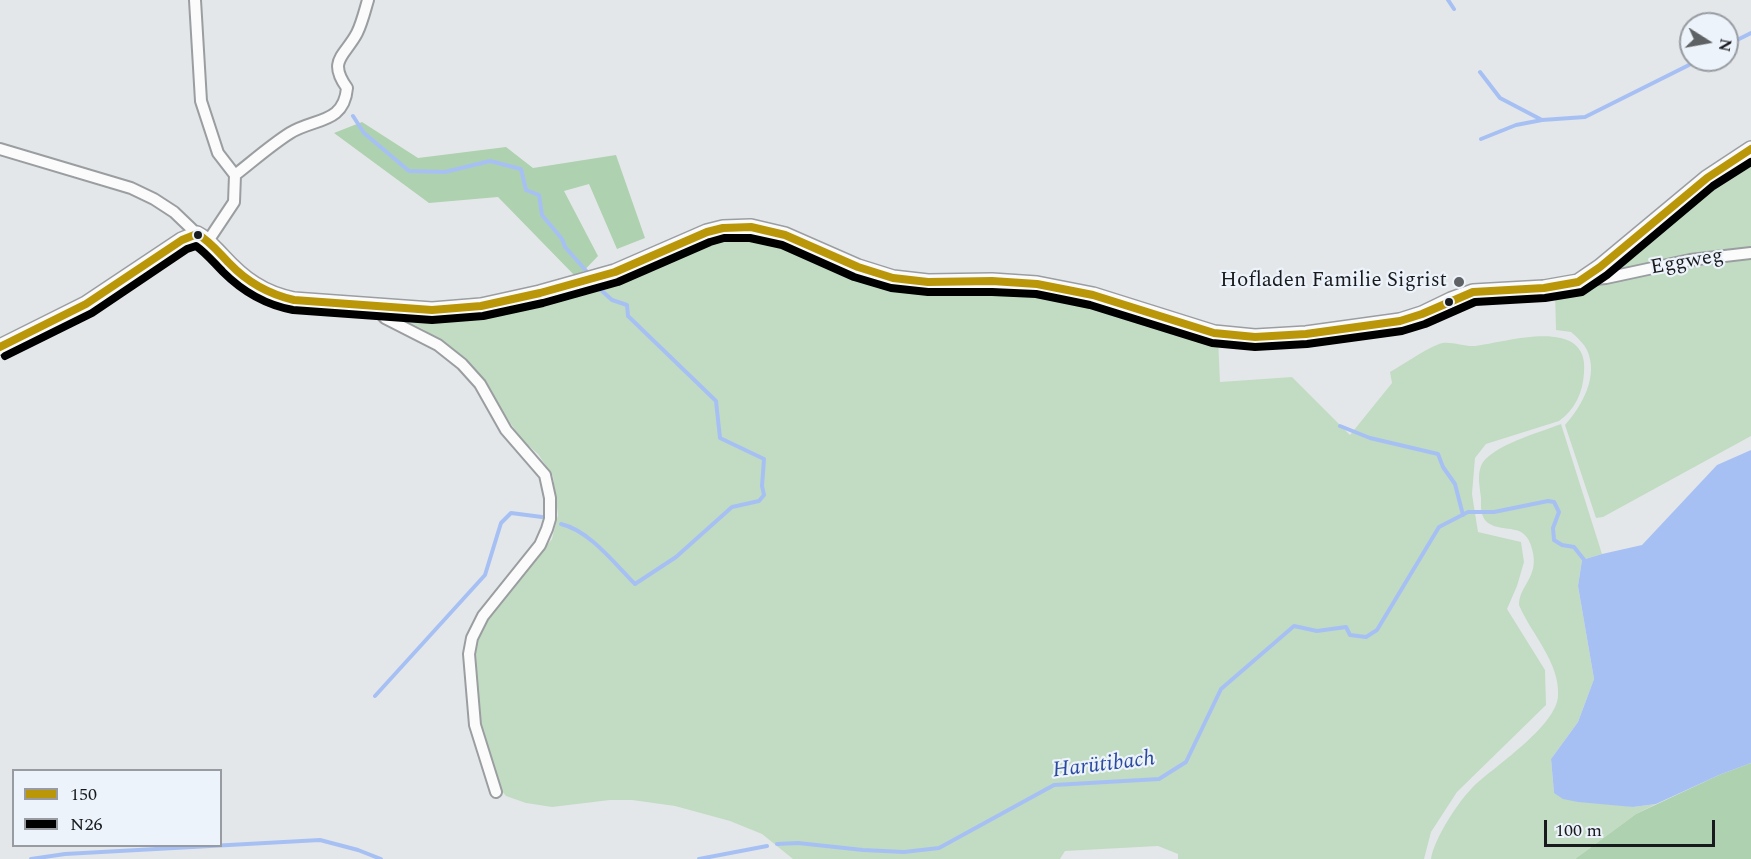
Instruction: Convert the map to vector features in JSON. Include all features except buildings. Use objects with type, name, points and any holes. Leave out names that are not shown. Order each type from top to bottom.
[{"type":"street","points":[[0,348],[86,304],[182,240],[202,238],[234,202],[235,175],[218,153],[201,101],[195,0]]},
{"type":"street","points":[[235,175],[292,132],[327,120],[346,100],[347,88],[339,77],[338,59],[357,33],[368,0]]},
{"type":"street","points":[[0,149],[131,188],[154,199],[174,212],[241,276],[257,288],[294,300],[375,307],[448,309],[512,300],[615,272],[706,232],[738,227],[759,228],[785,235],[858,267],[893,278],[928,282],[992,281],[1036,284],[1093,295],[1214,333],[1240,336],[1306,334],[1400,321],[1473,292],[1561,286],[1578,282],[1707,178],[1751,149]]},
{"type":"street","name":"Eggweg","points":[[1587,276],[1594,279],[1606,278],[1690,260],[1751,253]]},
{"type":"street","points":[[375,307],[385,318],[438,345],[462,364],[480,384],[506,430],[545,475],[550,498],[550,519],[547,529],[540,544],[483,616],[472,638],[469,654],[475,725],[496,792]]},
{"type":"green space","points":[[362,122],[418,158],[506,147],[533,168],[616,155],[645,238],[617,249],[589,184],[564,191],[598,256],[577,278],[498,197],[429,203],[334,133]]},
{"type":"green space","points":[[1751,157],[1751,248],[1721,251],[1610,273],[1606,269],[1701,189]]},
{"type":"green space","points":[[735,235],[762,238],[852,273],[878,288],[1056,295],[1218,338],[1220,382],[1292,377],[1350,435],[1392,383],[1390,372],[1439,344],[1475,346],[1544,336],[1561,338],[1574,344],[1582,355],[1584,373],[1580,394],[1574,406],[1559,421],[1486,444],[1475,458],[1472,494],[1478,532],[1521,542],[1524,562],[1507,609],[1545,670],[1546,705],[1457,792],[1431,832],[1424,859],[1178,859],[1178,854],[1158,846],[1065,851],[1060,859],[793,859],[762,834],[730,821],[675,806],[632,800],[610,800],[552,807],[526,803],[506,796],[497,785],[482,737],[475,698],[472,655],[485,621],[552,539],[558,515],[553,476],[538,454],[521,439],[472,365],[423,329],[396,316],[447,318],[525,308],[629,277]]},
{"type":"green space","points":[[1751,259],[1751,436],[1603,517],[1596,518],[1565,425],[1583,400],[1587,390],[1591,370],[1590,360],[1586,348],[1571,332],[1556,330],[1555,292],[1673,270]]},
{"type":"green space","points":[[1561,424],[1602,554],[1582,560],[1578,586],[1594,679],[1578,722],[1551,759],[1554,793],[1633,807],[1656,804],[1636,814],[1575,859],[1431,859],[1442,831],[1466,794],[1522,746],[1547,720],[1555,708],[1558,696],[1557,684],[1550,660],[1519,605],[1533,567],[1532,549],[1529,540],[1519,531],[1494,526],[1485,521],[1479,478],[1481,466],[1494,452],[1517,440]]},
{"type":"green space","points":[[1751,763],[1751,859],[1575,859],[1636,814],[1719,775]]},
{"type":"water","points":[[1751,450],[1751,763],[1656,804],[1633,807],[1563,799],[1554,793],[1551,759],[1578,722],[1594,679],[1578,586],[1582,560],[1642,545],[1717,465]]},
{"type":"waterway","points":[[1448,0],[1454,9]]},
{"type":"waterway","points":[[1739,39],[1751,33]]},
{"type":"waterway","points":[[1480,72],[1500,98],[1542,120],[1585,117],[1679,70]]},
{"type":"waterway","points":[[353,116],[364,133],[409,171],[445,172],[490,161],[521,169],[526,190],[539,195],[542,215],[562,239],[565,247],[589,274]]},
{"type":"waterway","points":[[1481,139],[1516,125],[1542,120]]},
{"type":"waterway","points":[[561,524],[582,533],[592,541],[635,584],[676,557],[732,507],[759,501],[764,495],[762,486],[764,459],[720,438],[716,401],[628,316],[627,305],[612,300],[601,290]]},
{"type":"waterway","points":[[1340,426],[1370,438],[1438,454],[1443,467],[1455,484],[1463,515]]},
{"type":"waterway","name":"Harütibach","points":[[777,844],[798,843],[904,852],[939,848],[1054,785],[1159,779],[1186,762],[1221,689],[1294,626],[1317,631],[1346,627],[1350,635],[1366,637],[1377,630],[1439,527],[1468,512],[1494,512],[1548,501],[1554,502],[1559,512],[1553,528],[1554,540],[1562,545],[1574,547],[1585,561]]},
{"type":"waterway","points":[[375,696],[485,575],[501,523],[511,513],[542,517]]},
{"type":"waterway","name":"Harütibach","points":[[222,845],[320,840],[381,859]]},
{"type":"waterway","name":"Harütibach","points":[[699,859],[767,846]]},
{"type":"waterway","name":"Harütibach","points":[[31,859],[65,854],[192,847]]},
{"type":"transit line","name":"150","points":[[197,234],[251,281],[267,291],[284,297],[294,300],[432,310],[481,306],[540,293],[615,272],[707,232],[723,228],[751,227],[785,235],[858,267],[893,278],[928,282],[992,281],[1037,284],[1093,295],[1214,333],[1255,337],[1306,334],[1400,321],[1473,292],[1544,288],[1578,282],[1600,267],[1707,178],[1751,149]]},
{"type":"transit line","name":"N26","points":[[5,356],[92,313],[187,249],[196,246],[239,286],[273,305],[293,310],[432,320],[483,316],[543,303],[618,282],[724,238],[750,238],[782,245],[854,277],[891,288],[928,292],[1036,294],[1090,305],[1212,343],[1255,347],[1307,344],[1402,331],[1425,324],[1475,302],[1545,298],[1582,292],[1607,275],[1713,186],[1751,162]]},
{"type":"transit line","name":"150","points":[[0,347],[86,304],[182,240],[197,234]]},
{"type":"place","name":"Hofladen Familie Sigrist","points":[[1459,282]]}]
